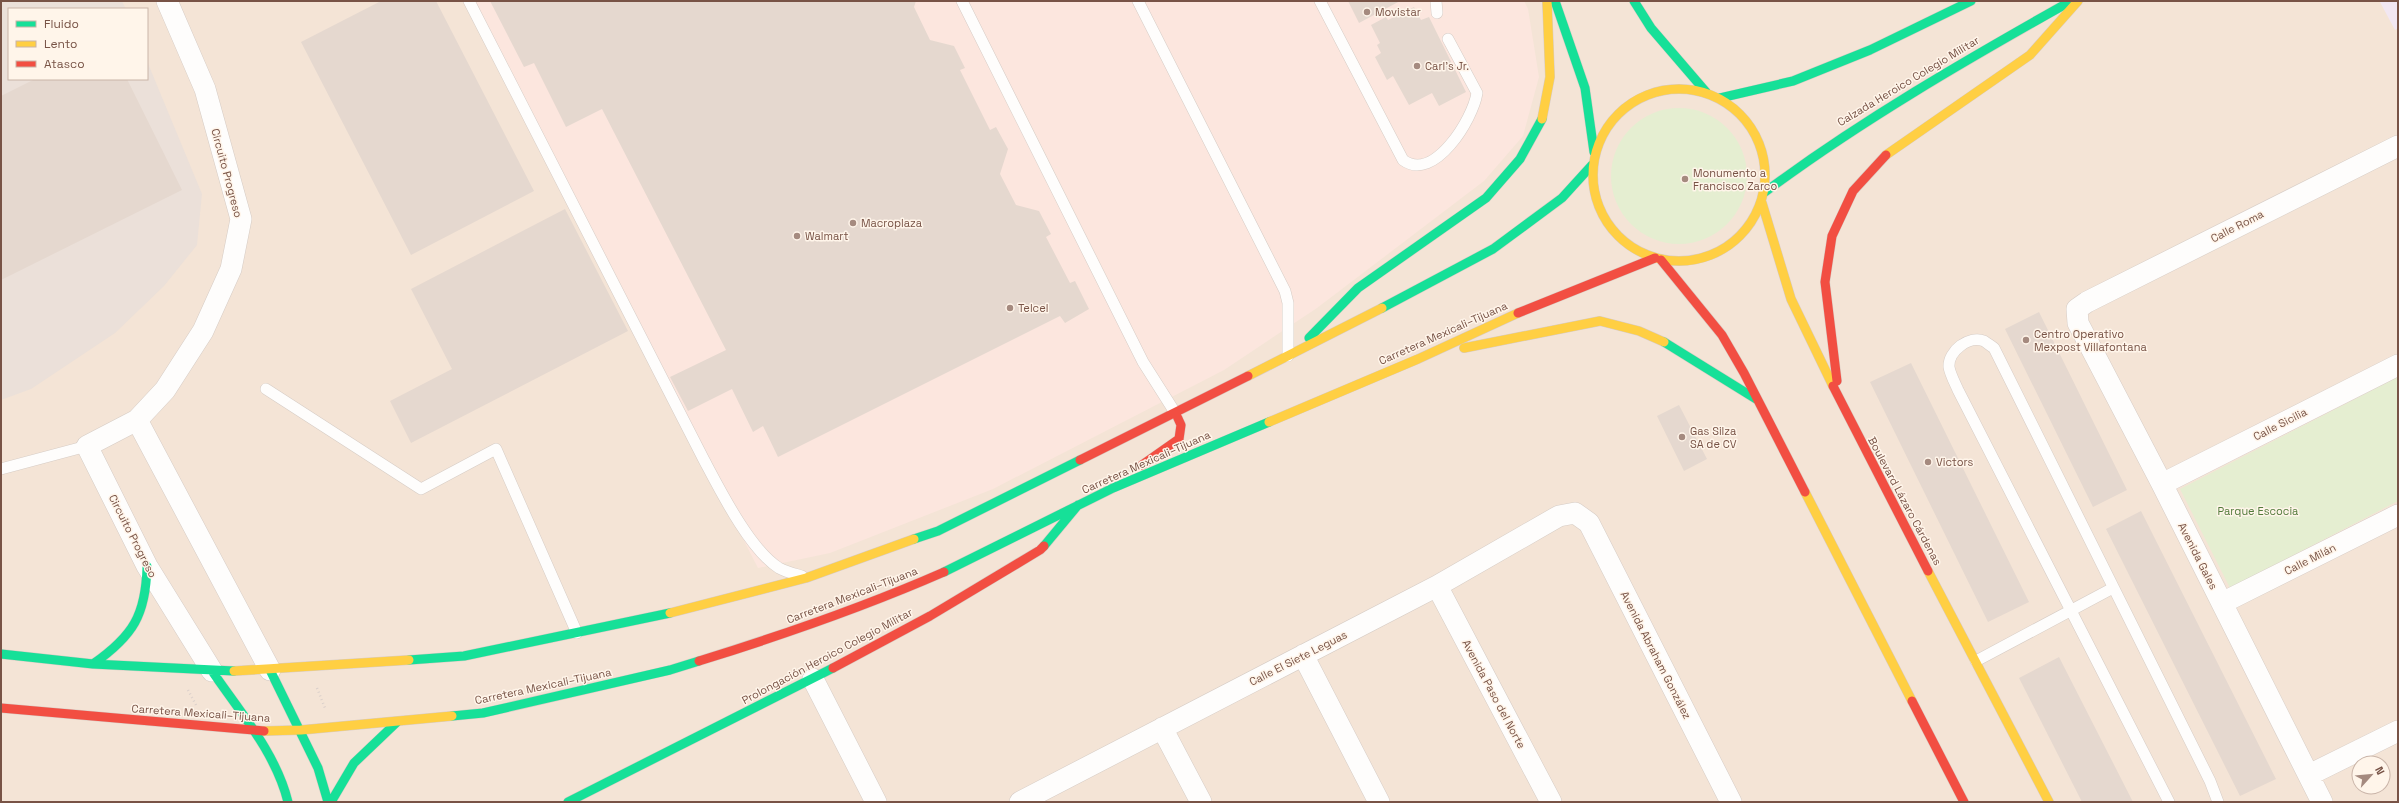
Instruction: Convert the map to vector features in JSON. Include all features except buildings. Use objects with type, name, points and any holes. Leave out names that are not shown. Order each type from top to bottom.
[{"type":"main road","points":[[1293,353],[1358,288],[1486,198],[1520,159],[1542,121],[1550,77],[1547,1]]},
{"type":"main road","points":[[1555,1],[1585,88],[1594,152],[1592,165],[1594,190],[1602,213],[1611,226],[1634,248],[1658,259],[1692,261],[1715,254],[1740,236],[1751,224],[1762,203],[1765,192],[1766,170],[1762,148],[1752,128],[1738,111],[1720,98],[1706,92],[1686,88],[1665,89],[1646,95],[1628,105],[1613,119],[1594,152]]},
{"type":"main road","points":[[1634,1],[1651,28],[1706,92]]},
{"type":"main road","points":[[1720,98],[1792,81],[1870,50],[1971,1]]},
{"type":"main road","name":"Calzada Heroico Colegio Militar","points":[[1765,192],[1815,153],[1886,107],[1958,63],[2071,1]]},
{"type":"main road","points":[[1840,404],[1825,282],[1832,236],[1853,191],[1890,151],[2030,55],[2078,1]]},
{"type":"main road","points":[[1,654],[93,664],[212,671],[270,670],[464,656],[659,616],[806,578],[938,531],[1176,414],[1493,249],[1562,198],[1592,165]]},
{"type":"main road","name":"Boulevard Lázaro Cárdenas","points":[[1762,203],[1791,299],[1840,404],[2049,802]]},
{"type":"main road","points":[[1658,259],[1722,335],[1759,401],[1964,802]]},
{"type":"main road","name":"Carretera Mexicali–Tijuana","points":[[1,708],[252,731],[301,730],[483,713],[670,670],[788,633],[908,587],[964,563],[1113,488],[1418,359],[1538,304],[1658,259]]},
{"type":"main road","points":[[1418,359],[1535,332],[1600,321],[1633,329],[1662,342],[1709,368],[1759,401]]},
{"type":"main road","points":[[1113,488],[1179,439],[1181,425],[1176,414]]},
{"type":"main road","name":"Prolongación Heroico Colegio Militar","points":[[568,802],[813,679],[930,616],[1040,550],[1078,505]]},
{"type":"main road","points":[[93,664],[113,651],[131,634],[138,621],[148,590],[147,566]]},
{"type":"main road","points":[[270,670],[301,730],[318,768],[328,802]]},
{"type":"main road","points":[[212,671],[277,771],[287,793],[288,802]]},
{"type":"main road","points":[[331,802],[354,764],[397,722]]},
{"type":"street","name":"Circuito Progreso","points":[[167,1],[205,89],[241,219],[231,269],[203,331],[165,390],[137,420],[87,446],[147,566],[212,671]]},
{"type":"street","name":"Calle Roma","points":[[2077,310],[2086,302],[2398,146]]},
{"type":"street","name":"Avenida Gales","points":[[2077,310],[2078,323],[2162,484],[2322,802]]},
{"type":"street","name":"Calle Sicilia","points":[[2162,484],[2398,365]]},
{"type":"street","points":[[137,420],[270,670]]},
{"type":"street","name":"Calle El Siete Leguas","points":[[1020,802],[1040,797],[1162,728],[1437,586],[1560,516],[1575,513]]},
{"type":"street","name":"Avenida Abraham González","points":[[1575,513],[1589,524],[1731,802]]},
{"type":"street","name":"Calle Milán","points":[[2222,603],[2398,515]]},
{"type":"street","name":"Avenida Paso del Norte","points":[[1437,586],[1551,802]]},
{"type":"street","points":[[1303,655],[1379,802]]},
{"type":"street","points":[[813,679],[876,802]]},
{"type":"street","points":[[1162,728],[1201,802]]},
{"type":"street","points":[[2309,775],[2398,731]]},
{"type":"lane","points":[[469,1],[704,460],[731,508],[757,547],[779,568],[806,578]]},
{"type":"lane","points":[[962,1],[1156,385],[1176,414]]},
{"type":"lane","points":[[1138,1],[1278,277],[1288,303],[1293,353]]},
{"type":"lane","points":[[1320,1],[1403,160],[1410,166],[1418,166],[1437,156],[1460,134],[1470,116],[1476,97],[1477,93],[1448,39]]},
{"type":"lane","points":[[1436,1],[1437,13]]},
{"type":"lane","points":[[2169,802],[1958,390],[1949,368],[1950,355],[1958,348],[1973,340],[1983,341],[1994,348],[2210,781],[2218,802]]},
{"type":"lane","points":[[266,388],[421,489],[496,449],[577,633]]},
{"type":"lane","points":[[1,469],[87,446]]},
{"type":"lane","points":[[1976,661],[2113,588]]},
{"type":"path","points":[[309,667],[333,727]]},
{"type":"path","points":[[178,670],[207,727]]},
{"type":"shaded area","points":[[1,1],[2398,1],[2398,802],[1,802]]},
{"type":"shaded area","points":[[1,1],[122,1],[126,8],[8,8],[8,80],[148,80],[148,63],[202,194],[197,245],[164,286],[115,333],[31,389],[1,400]]},
{"type":"shaded area","points":[[466,1],[1524,1],[1528,9],[1539,77],[1523,136],[1484,181],[1317,308],[1224,370],[993,489],[830,553],[758,568]]},
{"type":"shaded area","points":[[2398,1],[2398,28],[2395,30],[2380,2]]},
{"type":"green space","points":[[1672,108],[1686,108],[1705,113],[1717,119],[1732,133],[1742,150],[1746,163],[1746,189],[1742,202],[1736,214],[1722,229],[1717,233],[1699,241],[1686,244],[1672,244],[1653,239],[1641,233],[1626,219],[1622,214],[1614,196],[1611,183],[1611,169],[1616,150],[1622,138],[1636,123],[1641,119],[1659,111]]},
{"type":"green space","name":"Parque Escocia","points":[[2398,377],[2398,501],[2230,588],[2180,489]]},
{"type":"traffic: fast","points":[[1555,1],[1585,88],[1594,152]]},
{"type":"traffic: fast","points":[[1634,1],[1651,28],[1706,92]]},
{"type":"traffic: fast","points":[[1720,98],[1793,81],[1870,50],[1971,1]]},
{"type":"traffic: fast","points":[[1765,192],[1877,115],[1954,68],[2071,1]]},
{"type":"traffic: fast","points":[[1309,338],[1358,288],[1486,198],[1520,159],[1542,119]]},
{"type":"traffic: fast","points":[[1382,308],[1493,249],[1562,198],[1592,165]]},
{"type":"traffic: fast","points":[[1664,342],[1756,399]]},
{"type":"traffic: fast","points":[[944,572],[1113,488],[1269,422]]},
{"type":"traffic: fast","points":[[914,539],[938,531],[1080,460]]},
{"type":"traffic: fast","points":[[1044,546],[1078,505]]},
{"type":"traffic: fast","points":[[93,664],[118,644],[135,623],[144,598],[147,566]]},
{"type":"traffic: fast","points":[[409,660],[464,656],[670,613]]},
{"type":"traffic: fast","points":[[1,654],[93,664],[234,671]]},
{"type":"traffic: fast","points":[[452,716],[483,713],[670,670],[699,661]]},
{"type":"traffic: fast","points":[[568,802],[833,668]]},
{"type":"traffic: fast","points":[[270,670],[318,768],[328,802]]},
{"type":"traffic: fast","points":[[212,671],[266,750],[275,767],[288,802]]},
{"type":"traffic: fast","points":[[331,802],[354,763],[397,722]]},
{"type":"traffic: slow","points":[[1542,119],[1550,77],[1547,1]]},
{"type":"traffic: slow","points":[[1886,155],[2030,55],[2078,1]]},
{"type":"traffic: slow","points":[[1671,89],[1687,89],[1704,92],[1720,99],[1734,108],[1746,120],[1755,134],[1762,150],[1765,175],[1764,192],[1759,208],[1746,230],[1734,242],[1720,251],[1704,258],[1687,261],[1671,261],[1654,258],[1638,251],[1624,242],[1612,230],[1603,216],[1596,200],[1593,183],[1593,167],[1596,150],[1603,134],[1612,120],[1624,108],[1638,99],[1654,92],[1671,89]]},
{"type":"traffic: slow","points":[[1762,203],[1791,299],[1833,386]]},
{"type":"traffic: slow","points":[[1248,376],[1382,308]]},
{"type":"traffic: slow","points":[[1269,422],[1418,359],[1518,313]]},
{"type":"traffic: slow","points":[[1464,348],[1600,321],[1639,331],[1664,342]]},
{"type":"traffic: slow","points":[[1805,492],[1912,701]]},
{"type":"traffic: slow","points":[[670,613],[806,578],[914,539]]},
{"type":"traffic: slow","points":[[1928,571],[2049,802]]},
{"type":"traffic: slow","points":[[234,671],[409,660]]},
{"type":"traffic: slow","points":[[264,731],[301,730],[452,716]]},
{"type":"traffic: jam","points":[[1837,381],[1825,282],[1832,236],[1853,191],[1886,155]]},
{"type":"traffic: jam","points":[[1518,313],[1655,258]]},
{"type":"traffic: jam","points":[[1661,260],[1722,335],[1744,373],[1805,492]]},
{"type":"traffic: jam","points":[[1080,460],[1248,376]]},
{"type":"traffic: jam","points":[[1833,386],[1928,571]]},
{"type":"traffic: jam","points":[[1142,465],[1179,439],[1181,425],[1176,414]]},
{"type":"traffic: jam","points":[[833,668],[930,616],[1040,550],[1044,546]]},
{"type":"traffic: jam","points":[[699,661],[823,620],[944,572]]},
{"type":"traffic: jam","points":[[1912,701],[1964,802]]},
{"type":"traffic: jam","points":[[1,708],[264,731]]},
{"type":"place","name":"Movistar","points":[[1367,12]]},
{"type":"place","name":"Carl's Jr.","points":[[1417,66]]},
{"type":"place","name":"Monumento a Francisco Zarco","points":[[1685,179]]},
{"type":"place","name":"Macroplaza","points":[[853,223]]},
{"type":"place","name":"Walmart","points":[[797,236]]},
{"type":"place","name":"Telcel","points":[[1010,308]]},
{"type":"place","name":"Centro Operativo Mexpost Villafontana","points":[[2026,340]]},
{"type":"place","name":"Gas Silza SA de CV","points":[[1682,437]]},
{"type":"place","name":"Victors","points":[[1928,462]]}]
